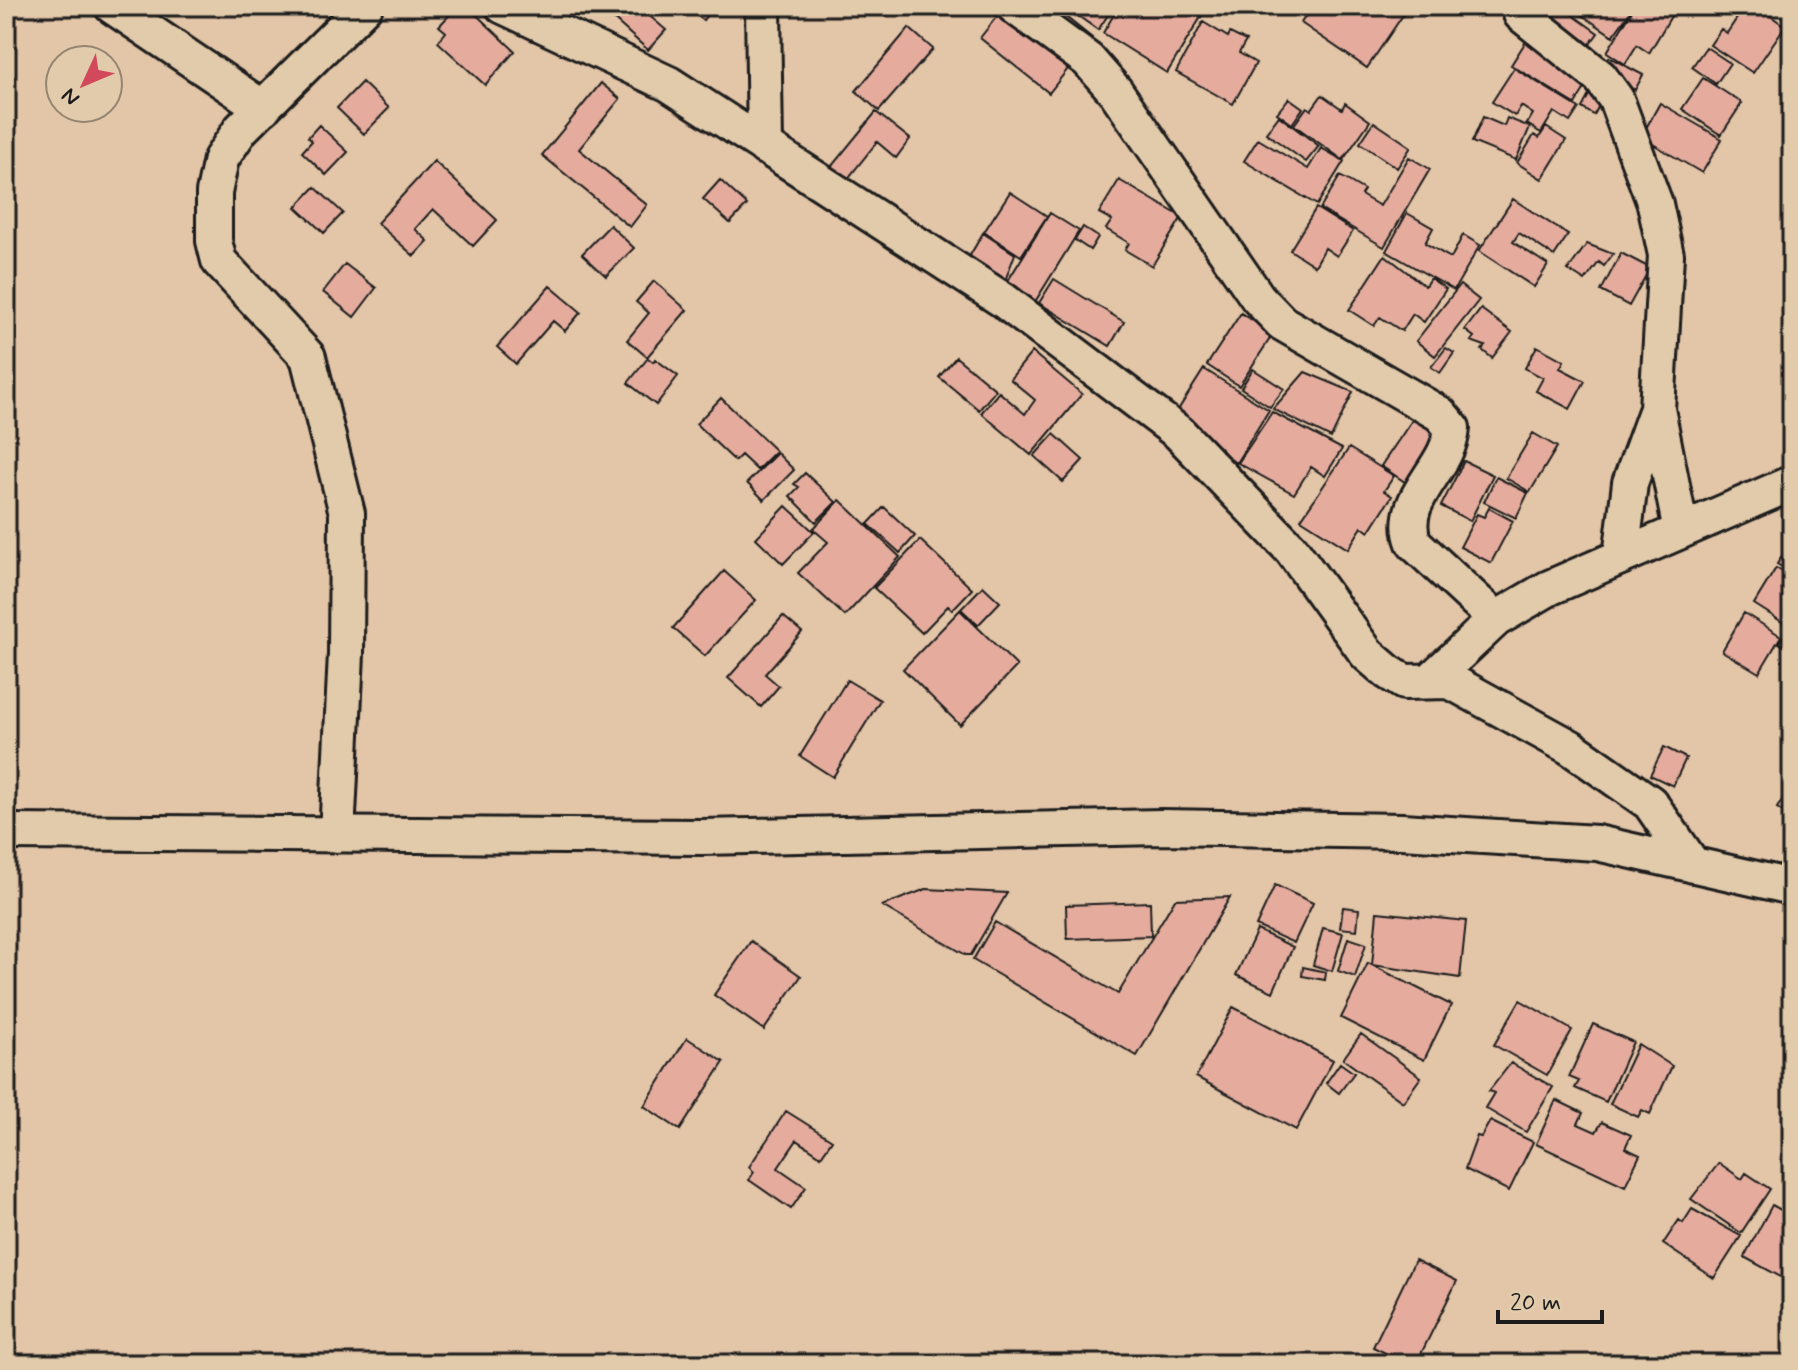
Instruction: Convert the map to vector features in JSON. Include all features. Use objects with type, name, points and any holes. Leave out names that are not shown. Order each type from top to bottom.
[{"type":"street","points":[[112,6],[263,108]]},
{"type":"street","points":[[337,835],[346,654],[347,513],[308,357],[219,261],[214,241],[214,193],[221,159],[241,129],[365,6]]},
{"type":"street","points":[[503,6],[669,84],[1003,300],[1179,433],[1292,550],[1367,654],[1404,682],[1450,681],[1570,747],[1650,803],[1693,865]]},
{"type":"street","points":[[763,6],[765,147]]},
{"type":"street","points":[[1014,6],[1088,60],[1116,92],[1258,298],[1282,323],[1440,414],[1452,428],[1451,441],[1414,503],[1407,527],[1414,543],[1496,619]]},
{"type":"street","points":[[1520,6],[1521,14],[1600,77],[1616,99],[1655,204],[1666,255],[1657,409],[1681,531]]},
{"type":"street","points":[[1621,557],[1630,483],[1657,409]]},
{"type":"street","points":[[1430,681],[1496,619],[1549,588],[1792,483]]},
{"type":"street","points":[[6,832],[702,837],[1161,827],[1387,831],[1597,843],[1792,887]]},
{"type":"building","points":[[458,6],[467,6],[515,51],[485,85],[438,42],[446,32],[439,26]]},
{"type":"building","points":[[599,6],[638,6],[666,30],[648,50]]},
{"type":"building","points":[[684,6],[714,6],[703,20]]},
{"type":"building","points":[[1005,6],[1052,6],[1092,38],[1049,93],[980,38]]},
{"type":"building","points":[[1064,6],[1114,6],[1098,30]]},
{"type":"building","points":[[1119,6],[1195,6],[1204,12],[1167,73],[1103,33]]},
{"type":"building","points":[[1312,6],[1409,6],[1367,68],[1301,23]]},
{"type":"building","points":[[1542,6],[1560,6],[1598,33],[1577,62],[1527,26]]},
{"type":"building","points":[[1584,6],[1621,6],[1630,12],[1613,36],[1579,13]]},
{"type":"building","points":[[1635,6],[1677,6],[1649,53],[1637,45],[1625,64],[1607,52]]},
{"type":"building","points":[[1745,6],[1756,6],[1785,26],[1753,73],[1710,45],[1721,29],[1727,33]]},
{"type":"building","points":[[1203,22],[1228,37],[1230,33],[1246,41],[1239,53],[1256,63],[1233,104],[1176,72]]},
{"type":"building","points":[[909,28],[933,49],[879,111],[856,91]]},
{"type":"building","points":[[1528,38],[1592,77],[1575,104],[1511,65]]},
{"type":"building","points":[[1706,47],[1730,63],[1716,84],[1692,67]]},
{"type":"building","points":[[1609,57],[1643,75],[1635,90],[1613,79],[1594,115],[1582,108]]},
{"type":"building","points":[[1514,68],[1579,108],[1570,122],[1554,112],[1541,133],[1527,124],[1533,114],[1521,106],[1515,116],[1492,102]]},
{"type":"building","points":[[1703,78],[1742,103],[1721,135],[1682,109]]},
{"type":"building","points":[[362,82],[389,108],[364,134],[337,108]]},
{"type":"building","points":[[601,83],[620,99],[579,149],[647,205],[630,227],[542,155]]},
{"type":"building","points":[[1322,95],[1342,109],[1345,103],[1370,121],[1343,160],[1294,125],[1307,107],[1311,110]]},
{"type":"building","points":[[1289,98],[1303,108],[1292,124],[1277,113]]},
{"type":"building","points":[[1660,103],[1722,139],[1702,173],[1641,137]]},
{"type":"building","points":[[876,112],[910,139],[896,158],[877,142],[842,186],[826,173]]},
{"type":"building","points":[[1279,116],[1319,146],[1306,162],[1266,133]]},
{"type":"building","points":[[1483,117],[1504,126],[1507,118],[1530,127],[1516,160],[1472,142]]},
{"type":"building","points":[[1374,122],[1411,147],[1397,168],[1360,143]]},
{"type":"building","points":[[319,125],[348,152],[326,175],[302,152],[312,141],[308,137]]},
{"type":"building","points":[[1546,127],[1566,140],[1542,179],[1517,163],[1534,135],[1539,138]]},
{"type":"building","points":[[1258,139],[1308,169],[1321,148],[1344,161],[1317,205],[1244,161]]},
{"type":"building","points":[[1409,157],[1430,169],[1384,247],[1320,209],[1340,176],[1364,190],[1361,195],[1380,206]]},
{"type":"building","points":[[434,161],[497,220],[473,246],[433,209],[415,229],[428,241],[414,256],[377,223]]},
{"type":"building","points":[[720,180],[747,205],[730,223],[703,199]]},
{"type":"building","points":[[1119,180],[1182,217],[1152,266],[1125,250],[1129,243],[1106,229],[1112,220],[1099,213]]},
{"type":"building","points":[[315,187],[343,213],[324,233],[296,207]]},
{"type":"building","points":[[1010,192],[1047,216],[1021,256],[984,232]]},
{"type":"building","points":[[1513,199],[1568,235],[1554,256],[1519,233],[1513,242],[1548,265],[1534,287],[1479,251]]},
{"type":"building","points":[[1316,208],[1353,231],[1337,256],[1325,248],[1315,266],[1290,250]]},
{"type":"building","points":[[1050,213],[1079,231],[1033,305],[1004,287]]},
{"type":"building","points":[[1407,213],[1433,228],[1425,243],[1451,258],[1463,235],[1480,245],[1454,290],[1386,251]]},
{"type":"building","points":[[610,225],[634,248],[606,276],[582,254]]},
{"type":"building","points":[[1083,227],[1098,237],[1090,250],[1075,240]]},
{"type":"building","points":[[983,233],[1015,254],[1003,286],[965,264]]},
{"type":"building","points":[[1587,244],[1613,254],[1604,266],[1599,262],[1585,281],[1568,270]]},
{"type":"building","points":[[1621,253],[1650,268],[1629,306],[1601,291]]},
{"type":"building","points":[[1385,255],[1425,286],[1430,278],[1446,289],[1424,322],[1413,314],[1402,331],[1380,317],[1374,326],[1349,310]]},
{"type":"building","points":[[345,264],[376,288],[354,317],[323,292]]},
{"type":"building","points":[[1054,279],[1124,322],[1110,346],[1039,303]]},
{"type":"building","points":[[654,281],[687,310],[647,357],[627,340],[649,313],[636,302]]},
{"type":"building","points":[[1460,285],[1479,300],[1435,356],[1416,341]]},
{"type":"building","points":[[550,286],[581,312],[565,331],[553,321],[516,364],[497,347]]},
{"type":"building","points":[[1481,309],[1512,332],[1492,358],[1482,350],[1485,346],[1471,341],[1474,337],[1465,330]]},
{"type":"building","points":[[1241,313],[1273,334],[1239,386],[1207,365]]},
{"type":"building","points":[[1537,346],[1564,361],[1560,368],[1585,381],[1570,409],[1536,391],[1543,378],[1525,368]]},
{"type":"building","points":[[1446,348],[1454,353],[1440,373],[1431,367]]},
{"type":"building","points":[[1032,352],[1082,394],[1031,455],[981,413],[999,392],[1025,414],[1035,400],[1010,379]]},
{"type":"building","points":[[956,357],[996,390],[979,410],[939,377]]},
{"type":"building","points":[[648,358],[653,362],[655,359],[678,376],[656,405],[628,383]]},
{"type":"building","points":[[1204,369],[1269,410],[1236,463],[1212,448],[1214,444],[1173,418]]},
{"type":"building","points":[[1253,369],[1284,389],[1270,407],[1241,388]]},
{"type":"building","points":[[1305,372],[1353,392],[1331,438],[1273,409]]},
{"type":"building","points":[[721,398],[776,451],[757,470],[741,455],[735,461],[696,424]]},
{"type":"building","points":[[1421,407],[1454,429],[1414,488],[1381,466]]},
{"type":"building","points":[[1272,412],[1342,449],[1325,476],[1311,467],[1294,494],[1238,463]]},
{"type":"building","points":[[1533,433],[1557,447],[1530,492],[1506,478]]},
{"type":"building","points":[[1054,434],[1083,460],[1063,482],[1034,456]]},
{"type":"building","points":[[1349,448],[1394,476],[1384,491],[1392,496],[1369,532],[1362,527],[1348,549],[1301,519]]},
{"type":"building","points":[[777,453],[794,470],[764,500],[747,483]]},
{"type":"building","points":[[1464,461],[1493,475],[1470,521],[1441,506]]},
{"type":"building","points":[[805,473],[836,502],[816,522],[790,496],[799,487],[794,484]]},
{"type":"building","points":[[1496,477],[1528,493],[1516,518],[1484,502]]},
{"type":"building","points":[[840,500],[900,557],[845,616],[798,573],[828,542],[813,529]]},
{"type":"building","points":[[786,506],[814,532],[783,564],[756,538]]},
{"type":"building","points":[[884,507],[915,536],[900,553],[868,524]]},
{"type":"building","points":[[1489,508],[1513,521],[1491,563],[1460,547],[1477,514],[1484,517]]},
{"type":"building","points":[[920,540],[972,589],[952,610],[948,606],[922,633],[874,588]]},
{"type":"building","points":[[1792,541],[1792,573],[1777,564]]},
{"type":"building","points":[[1776,568],[1792,578],[1792,651],[1779,643],[1790,627],[1754,604]]},
{"type":"building","points":[[724,571],[756,600],[705,656],[673,628]]},
{"type":"building","points":[[983,586],[1000,602],[978,625],[961,609]]},
{"type":"building","points":[[960,610],[1017,666],[960,725],[903,669]]},
{"type":"building","points":[[1744,613],[1781,636],[1759,673],[1722,651]]},
{"type":"building","points":[[783,616],[802,632],[765,674],[779,686],[761,707],[728,678]]},
{"type":"building","points":[[847,680],[880,700],[833,777],[800,756]]},
{"type":"building","points":[[1664,747],[1686,758],[1673,786],[1650,775]]},
{"type":"building","points":[[1792,785],[1792,818],[1777,808]]},
{"type":"building","points":[[1275,885],[1313,903],[1294,943],[1256,926]]},
{"type":"building","points":[[926,889],[1007,893],[971,955],[966,955],[882,906]]},
{"type":"building","points":[[1230,897],[1137,1056],[973,960],[995,922],[1118,994],[1175,899]]},
{"type":"building","points":[[1150,902],[1151,936],[1067,939],[1066,905]]},
{"type":"building","points":[[1343,907],[1359,909],[1357,930],[1340,928]]},
{"type":"building","points":[[1377,912],[1466,921],[1460,978],[1372,965]]},
{"type":"building","points":[[1323,928],[1343,933],[1332,971],[1313,965]]},
{"type":"building","points":[[1257,930],[1293,947],[1273,992],[1236,975]]},
{"type":"building","points":[[1348,938],[1366,944],[1355,977],[1338,971]]},
{"type":"building","points":[[751,941],[801,976],[764,1030],[714,995]]},
{"type":"building","points":[[1368,963],[1451,1005],[1424,1060],[1341,1018]]},
{"type":"building","points":[[1303,967],[1326,972],[1325,980],[1302,976]]},
{"type":"building","points":[[1520,1000],[1572,1030],[1547,1075],[1494,1045]]},
{"type":"building","points":[[1233,1007],[1333,1060],[1296,1130],[1196,1077]]},
{"type":"building","points":[[1593,1024],[1633,1042],[1606,1102],[1575,1088],[1579,1081],[1569,1077]]},
{"type":"building","points":[[1361,1034],[1421,1077],[1403,1102],[1343,1059]]},
{"type":"building","points":[[687,1038],[724,1062],[680,1130],[644,1106]]},
{"type":"building","points":[[1638,1044],[1672,1066],[1650,1114],[1642,1110],[1638,1117],[1610,1104]]},
{"type":"building","points":[[1340,1063],[1354,1073],[1339,1093],[1326,1083]]},
{"type":"building","points":[[1511,1063],[1553,1087],[1526,1132],[1485,1108],[1494,1093],[1489,1091]]},
{"type":"building","points":[[1556,1100],[1583,1113],[1578,1124],[1596,1132],[1602,1122],[1631,1135],[1625,1148],[1640,1155],[1625,1186],[1536,1144]]},
{"type":"building","points":[[786,1111],[832,1140],[821,1156],[797,1140],[778,1168],[806,1187],[791,1209],[749,1180],[754,1172],[749,1167]]},
{"type":"building","points":[[1490,1121],[1533,1142],[1509,1191],[1465,1169],[1477,1136],[1481,1137]]},
{"type":"building","points":[[1719,1163],[1742,1179],[1746,1173],[1770,1189],[1741,1233],[1691,1199]]},
{"type":"building","points":[[1772,1205],[1792,1216],[1792,1283],[1744,1257]]},
{"type":"building","points":[[1692,1209],[1741,1236],[1714,1278],[1663,1244],[1679,1220],[1683,1223]]},
{"type":"building","points":[[1415,1260],[1457,1281],[1416,1364],[1408,1364],[1373,1347]]}]
